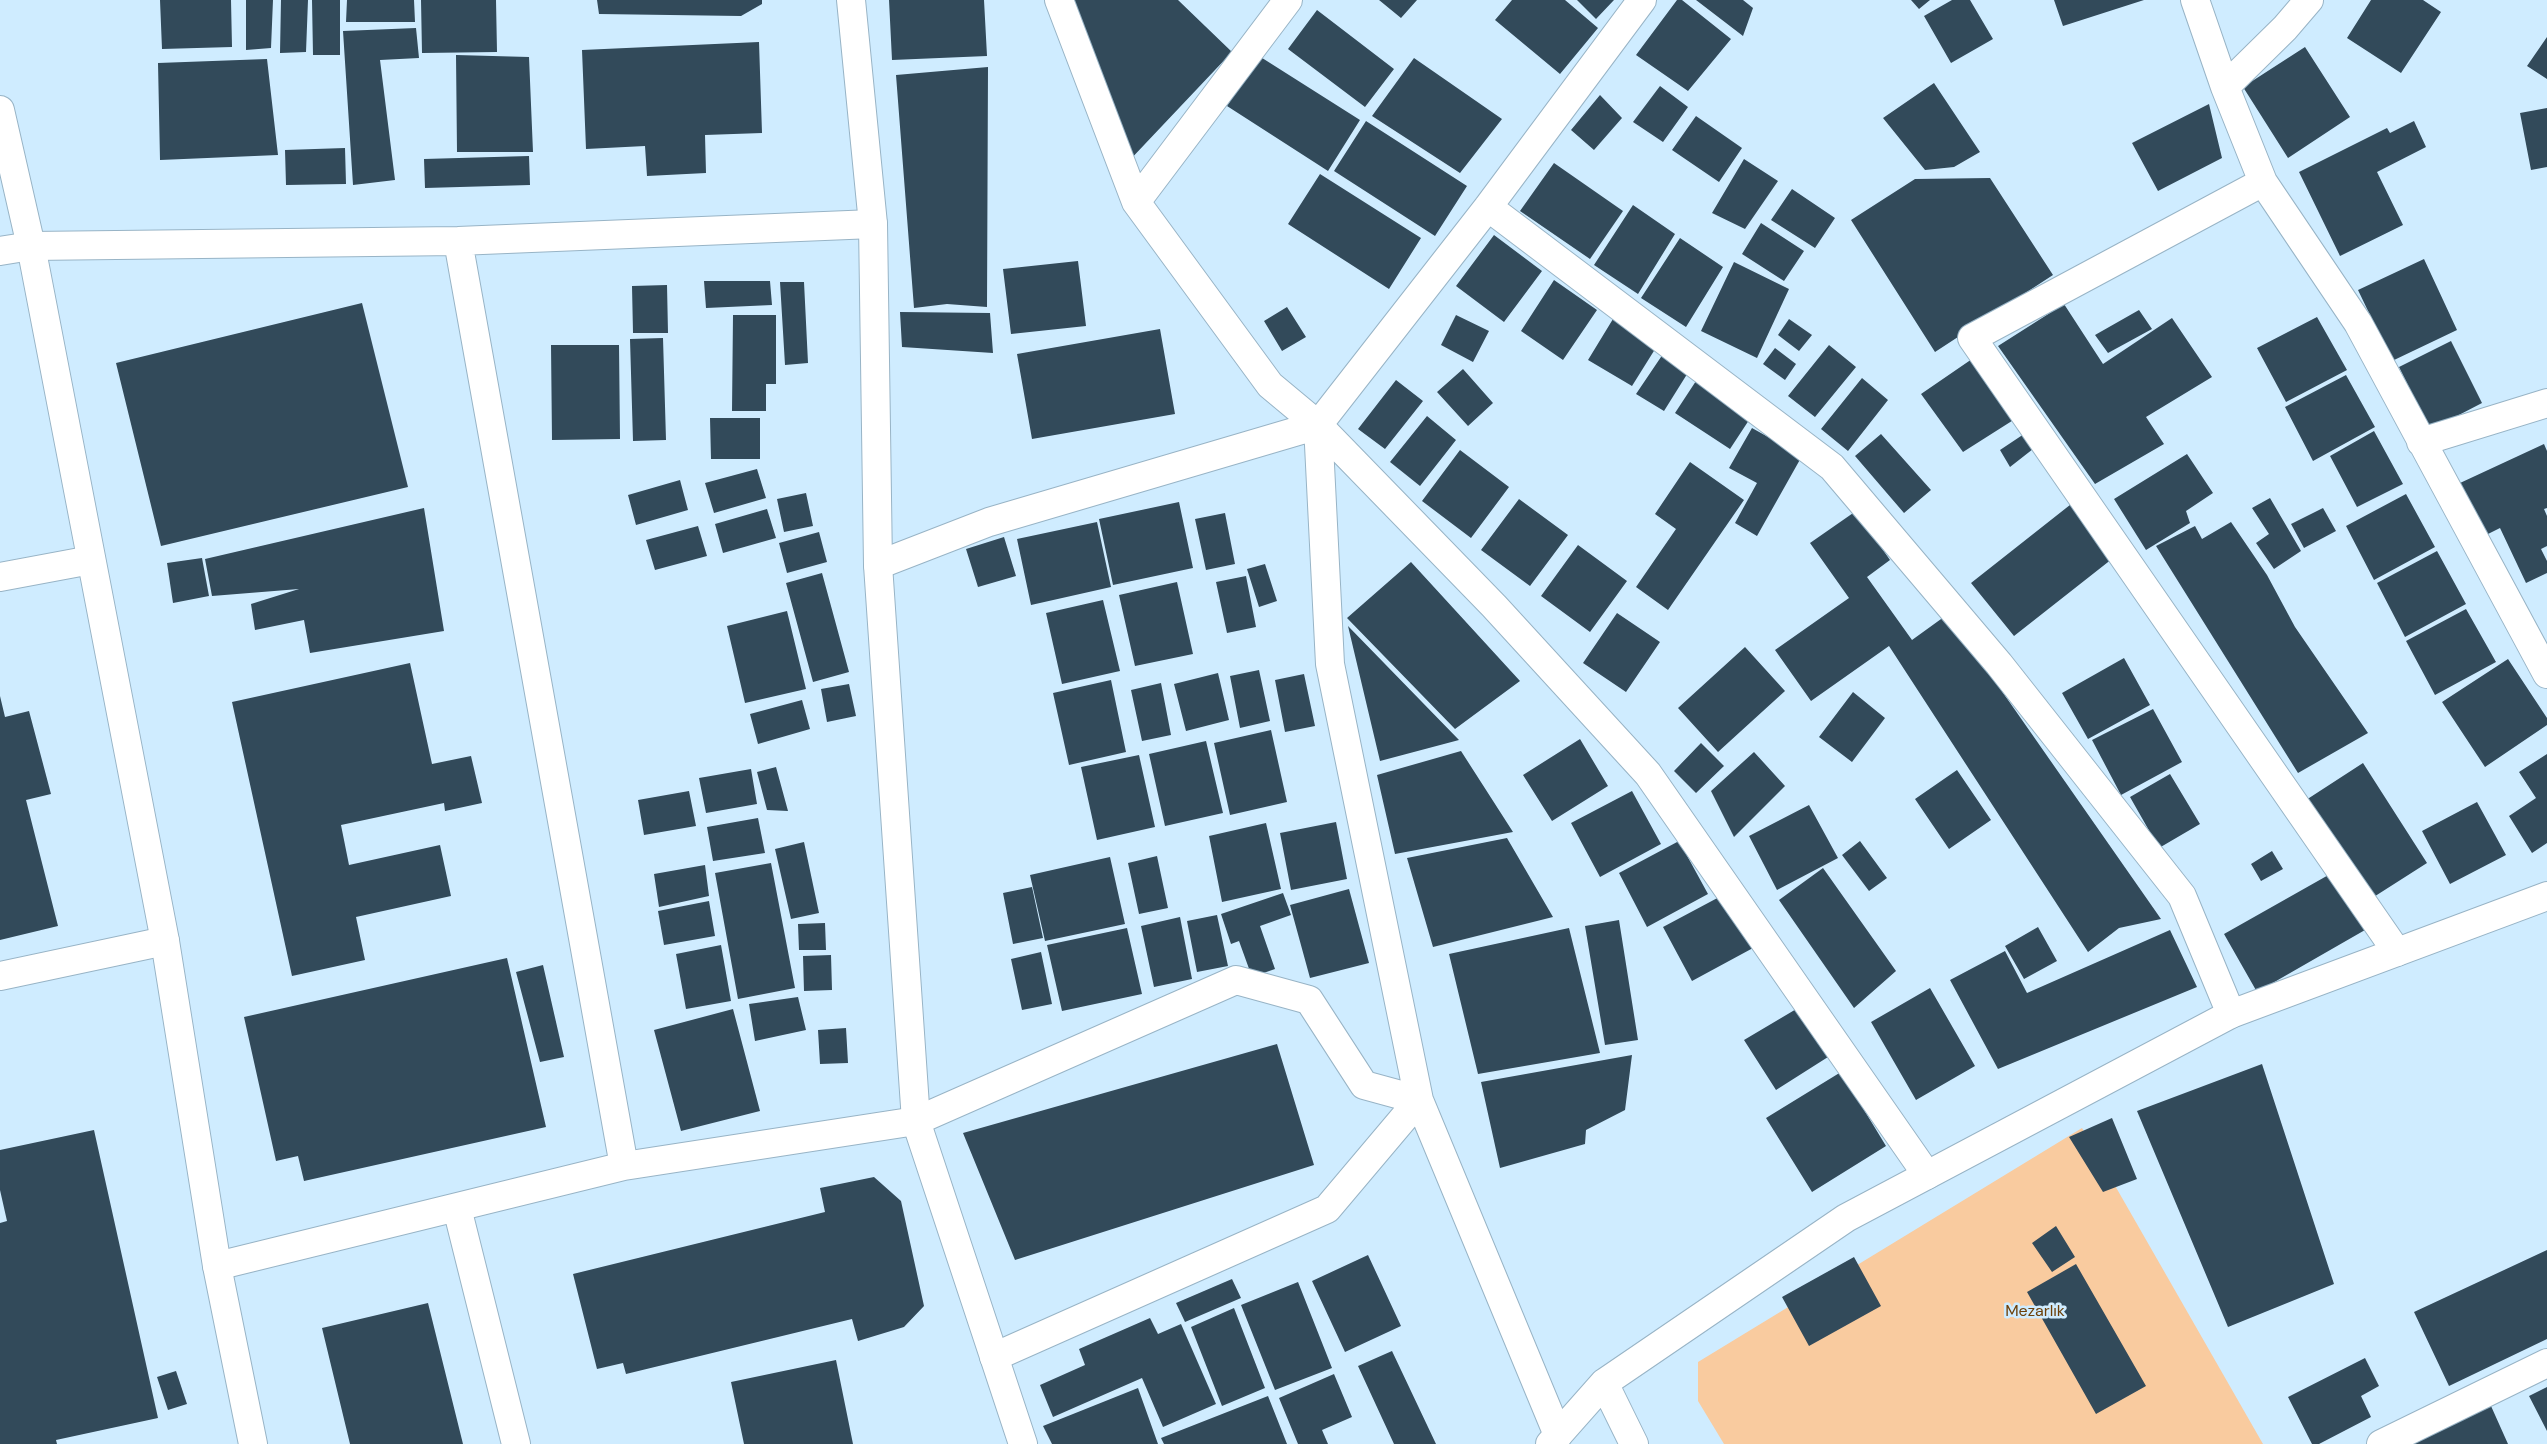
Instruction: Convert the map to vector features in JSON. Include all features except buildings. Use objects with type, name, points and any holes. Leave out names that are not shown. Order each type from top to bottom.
[{"type":"street","points":[[851,0],[873,224],[878,565],[916,1121],[1023,1444]]},
{"type":"street","points":[[1059,0],[1136,202],[1270,385],[1318,425],[1494,606],[1648,774],[1927,1175]]},
{"type":"street","points":[[1136,202],[1288,0]]},
{"type":"street","points":[[878,565],[989,522],[1318,425],[1488,207],[1642,0]]},
{"type":"street","points":[[2195,0],[2225,87],[2263,182],[2358,323],[2547,674]]},
{"type":"street","points":[[2225,87],[2285,28],[2309,0]]},
{"type":"street","points":[[0,110],[32,246],[165,941],[217,1266],[254,1444]]},
{"type":"street","points":[[2263,182],[1972,338],[2397,952]]},
{"type":"street","points":[[1488,207],[1832,467],[1999,664],[2182,896],[2231,1014]]},
{"type":"street","points":[[0,251],[32,246],[458,241],[873,224]]},
{"type":"street","points":[[458,241],[624,1166]]},
{"type":"street","points":[[2421,442],[2547,403]]},
{"type":"street","points":[[1318,425],[1330,664],[1419,1100],[1554,1439],[1604,1383],[1846,1218],[2231,1014],[2547,896]]},
{"type":"street","points":[[0,577],[91,560]]},
{"type":"street","points":[[0,976],[165,941]]},
{"type":"street","points":[[217,1266],[624,1166],[916,1121],[1236,980],[1309,1000],[1364,1085],[1419,1100]]},
{"type":"street","points":[[994,1357],[1327,1209],[1419,1100]]},
{"type":"street","points":[[457,1208],[516,1444]]},
{"type":"street","points":[[2381,1444],[2547,1364]]},
{"type":"street","points":[[1604,1383],[1634,1444]]},
{"type":"green space","name":"Mezarlık","points":[[2082,1128],[2263,1444],[1724,1444],[1698,1401],[1698,1362]]}]
